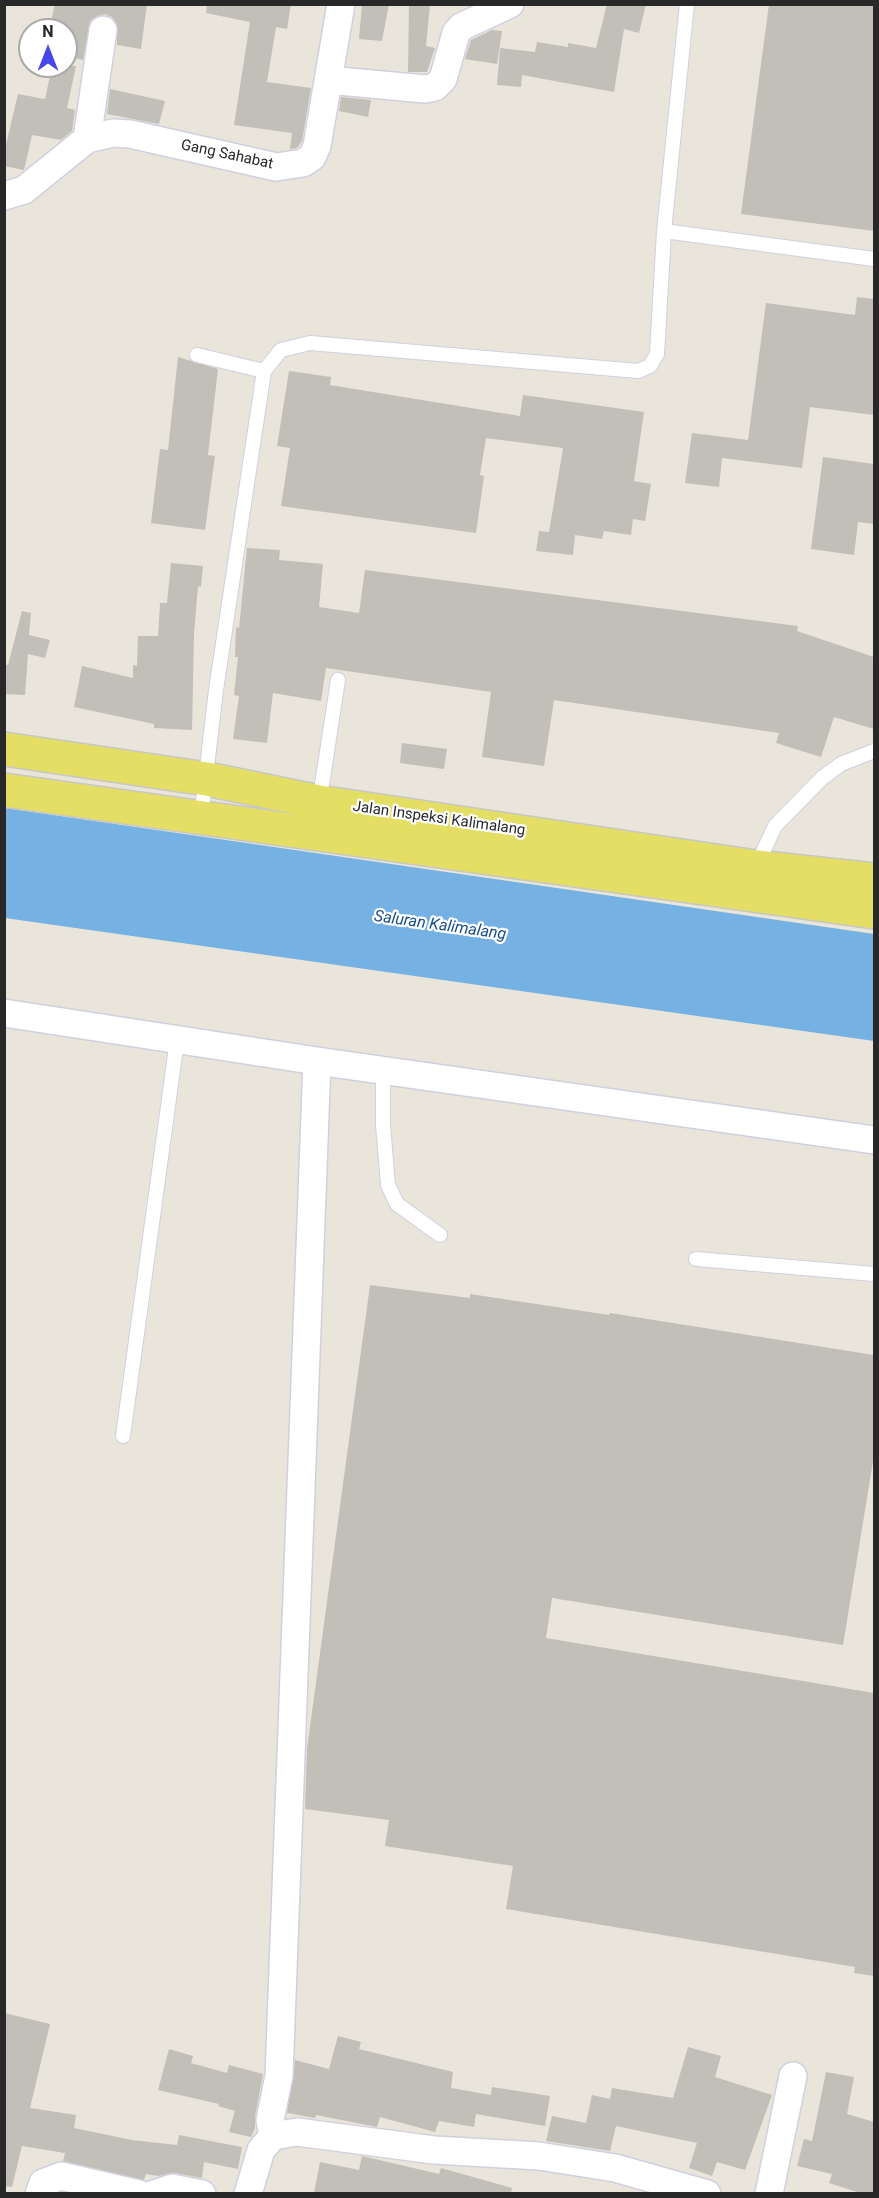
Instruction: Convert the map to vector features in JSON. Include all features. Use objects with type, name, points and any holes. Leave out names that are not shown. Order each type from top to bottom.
[{"type":"main road","name":"Jalan Inspeksi Kalimalang","points":[[4,749],[207,780],[319,817]]},
{"type":"main road","name":"Jalan Inspeksi Kalimalang","points":[[4,790],[201,818],[319,817],[751,880],[874,912]]},
{"type":"main road","name":"Jalan Inspeksi Kalimalang","points":[[751,880],[874,880]]},
{"type":"street","name":"Gang Sahabat","points":[[4,196],[24,190],[87,140],[113,133],[130,134],[276,167],[291,167],[312,157],[317,146],[341,4]]},
{"type":"street","points":[[328,80],[425,89],[435,87],[443,79],[454,40],[461,27],[510,4]]},
{"type":"street","points":[[87,140],[103,30]]},
{"type":"street","points":[[4,1013],[317,1061],[874,1140]]},
{"type":"street","points":[[273,2136],[270,2120],[279,2076],[317,1061]]},
{"type":"street","points":[[769,2193],[793,2076]]},
{"type":"street","points":[[248,2193],[261,2150],[273,2136],[297,2132],[434,2150],[539,2156],[615,2168],[706,2193]]},
{"type":"street","points":[[39,2193],[43,2183],[61,2176],[139,2193]]},
{"type":"street","points":[[154,2193],[172,2188],[202,2193]]},
{"type":"lane","points":[[201,818],[216,690],[264,371],[281,350],[310,343],[638,371],[650,366],[657,354],[664,231],[687,4]]},
{"type":"lane","points":[[664,231],[874,259]]},
{"type":"lane","points":[[197,355],[264,371]]},
{"type":"lane","points":[[319,817],[338,680]]},
{"type":"lane","points":[[751,880],[776,826],[822,778],[841,764],[874,751]]},
{"type":"lane","points":[[123,1436],[177,1040]]},
{"type":"lane","points":[[383,1070],[383,1125],[388,1185],[397,1204],[440,1235]]},
{"type":"lane","points":[[696,1259],[874,1274]]},
{"type":"water","name":"Saluran Kalimalang","points":[[5,808],[874,934],[874,1041],[5,918]]},
{"type":"building","points":[[55,4],[147,4],[141,49],[117,45],[117,24],[112,17],[105,14],[90,21],[83,60],[78,59],[78,18],[52,18]]},
{"type":"building","points":[[207,4],[291,4],[287,29],[276,27],[267,82],[311,88],[302,141],[297,148],[290,149],[292,133],[234,125],[250,22],[206,13]]},
{"type":"building","points":[[362,4],[389,4],[382,41],[359,39]]},
{"type":"building","points":[[409,4],[430,4],[426,46],[435,48],[427,72],[408,72]]},
{"type":"building","points":[[607,4],[646,4],[639,33],[624,29],[614,92],[522,75],[521,87],[497,85],[500,48],[535,52],[537,42],[568,47],[568,43],[596,48]]},
{"type":"building","points":[[769,4],[874,4],[874,231],[741,214]]},
{"type":"building","points":[[492,30],[502,31],[497,64],[465,59],[471,40]]},
{"type":"building","points":[[49,78],[73,78],[67,108],[75,110],[72,131],[61,140],[32,135],[24,170],[4,166],[4,153],[18,94],[45,99]]},
{"type":"building","points":[[110,89],[165,101],[159,124],[107,114]]},
{"type":"building","points":[[341,97],[371,100],[368,117],[339,111]]},
{"type":"building","points":[[857,297],[874,299],[874,415],[810,407],[802,468],[722,458],[719,487],[685,483],[692,433],[748,440],[766,303],[855,315]]},
{"type":"building","points":[[178,357],[218,369],[208,455],[215,456],[205,530],[151,523],[160,449],[168,450]]},
{"type":"building","points":[[289,371],[331,377],[330,385],[520,416],[523,395],[644,412],[634,481],[651,484],[645,521],[633,519],[631,535],[604,531],[602,539],[575,535],[573,555],[536,551],[539,531],[549,532],[563,448],[486,438],[480,475],[484,476],[476,533],[281,506],[290,448],[277,446]]},
{"type":"building","points":[[823,457],[874,464],[874,524],[858,522],[854,555],[811,549]]},
{"type":"building","points":[[247,548],[280,550],[279,560],[323,564],[319,607],[359,613],[365,570],[798,626],[797,631],[874,657],[874,729],[834,717],[821,757],[776,743],[779,733],[554,700],[544,766],[482,757],[491,692],[326,668],[321,701],[273,693],[267,743],[233,739],[239,696],[234,695],[238,657],[235,657],[236,627],[239,628]]},
{"type":"building","points":[[171,563],[203,566],[201,587],[198,586],[194,634],[192,730],[154,728],[154,724],[74,707],[82,666],[133,678],[133,665],[137,666],[138,636],[158,636],[160,603],[167,603]]},
{"type":"building","points":[[22,611],[31,613],[29,635],[50,640],[45,658],[28,654],[25,695],[4,694],[4,664],[8,665]]},
{"type":"building","points":[[402,743],[447,749],[444,769],[400,763]]},
{"type":"building","points":[[370,1285],[470,1298],[470,1294],[609,1315],[610,1313],[874,1355],[874,1455],[843,1645],[552,1598],[546,1638],[874,1693],[874,1976],[854,1973],[855,1967],[506,1909],[513,1866],[385,1846],[389,1820],[305,1809],[307,1749]]},
{"type":"building","points":[[4,2013],[50,2024],[30,2108],[76,2115],[74,2128],[132,2140],[177,2145],[179,2135],[242,2147],[238,2169],[204,2162],[202,2178],[175,2173],[158,2176],[146,2174],[144,2180],[63,2161],[65,2153],[22,2146],[12,2187],[4,2186]]},
{"type":"building","points":[[338,2036],[361,2042],[359,2049],[453,2072],[451,2088],[491,2095],[492,2087],[550,2096],[545,2126],[476,2114],[474,2127],[439,2121],[435,2132],[380,2117],[377,2127],[316,2115],[315,2118],[287,2113],[295,2060],[329,2069]]},
{"type":"building","points":[[688,2047],[721,2056],[715,2077],[772,2095],[745,2170],[717,2162],[712,2176],[689,2168],[697,2143],[616,2126],[610,2151],[546,2141],[552,2116],[586,2123],[592,2095],[610,2099],[612,2088],[673,2098]]},
{"type":"building","points":[[169,2049],[193,2056],[191,2063],[227,2073],[229,2065],[263,2074],[255,2128],[251,2137],[229,2132],[235,2111],[218,2106],[219,2104],[158,2090]]},
{"type":"building","points":[[826,2072],[854,2077],[847,2114],[874,2122],[874,2193],[860,2193],[829,2183],[832,2174],[797,2166],[804,2139],[812,2141]]},
{"type":"building","points":[[362,2156],[439,2174],[441,2168],[512,2188],[511,2193],[314,2193],[320,2162],[359,2170]]}]
